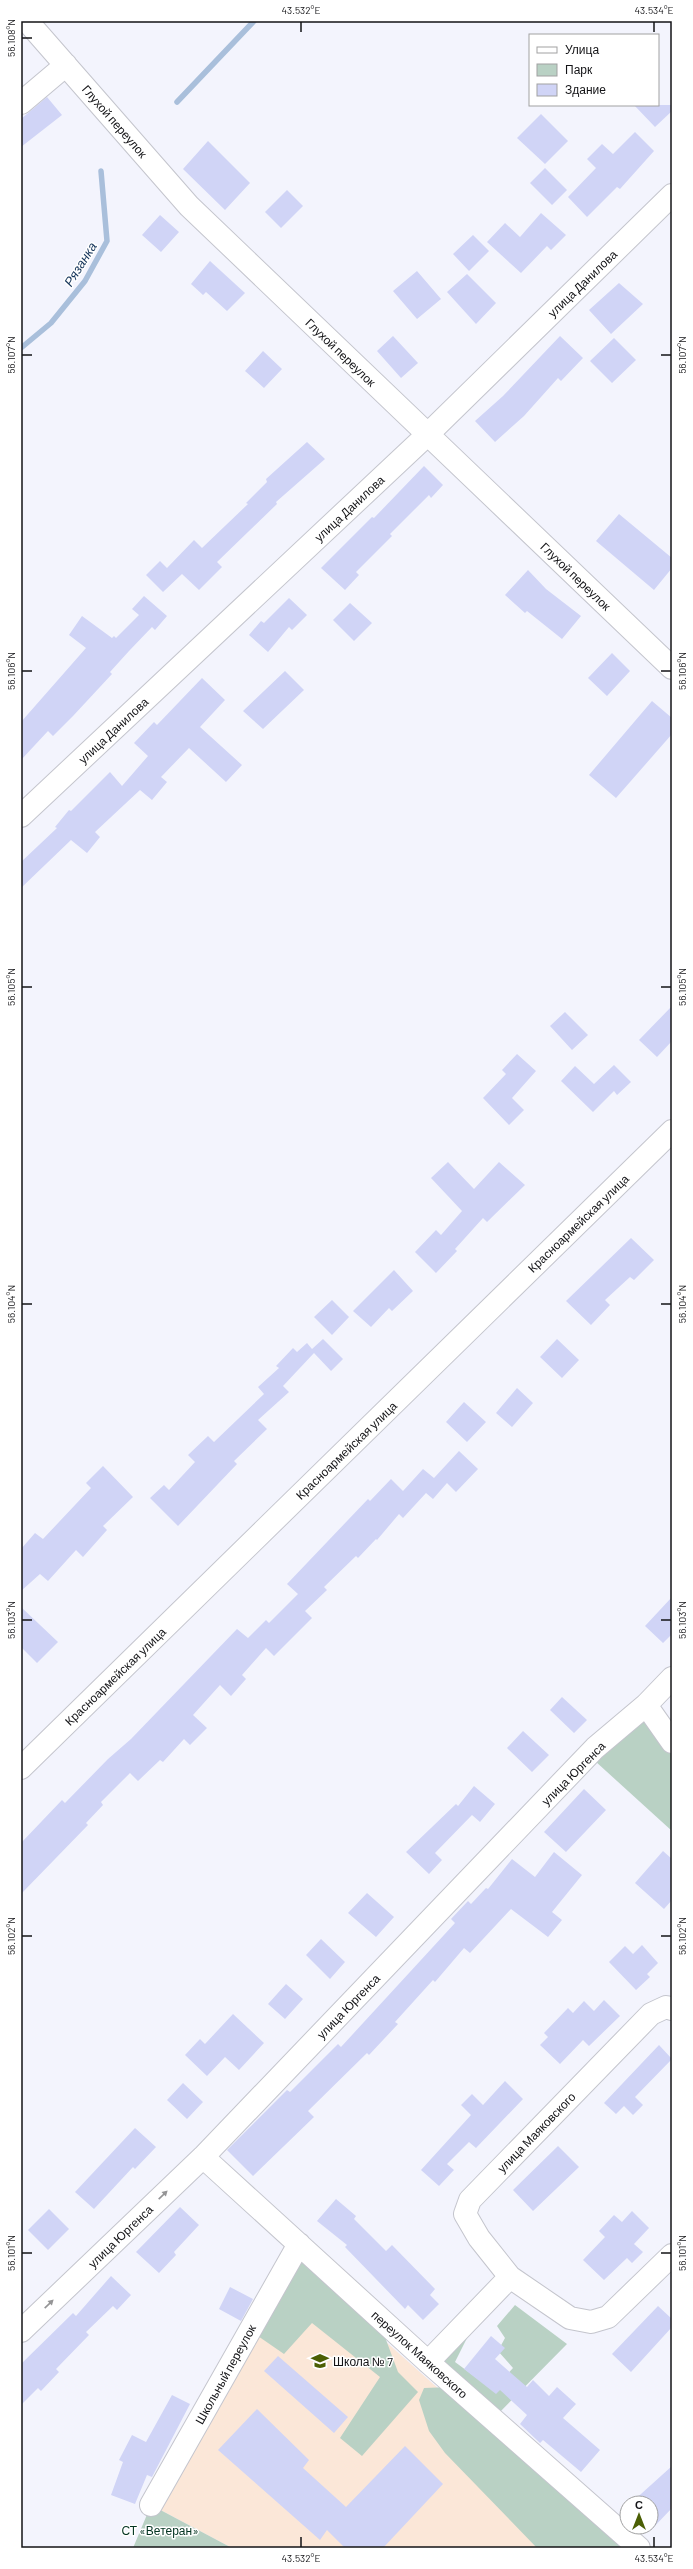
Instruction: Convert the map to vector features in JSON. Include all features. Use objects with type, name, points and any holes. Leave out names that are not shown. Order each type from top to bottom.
[{"type":"street","name":"Глухой переулок","points":[[27,21],[189,206],[672,668]]},
{"type":"street","points":[[21,103],[66,65]]},
{"type":"street","name":"улица Данилова","points":[[21,816],[427,435],[672,195]]},
{"type":"street","name":"Красноармейская улица","points":[[21,1768],[672,1131]]},
{"type":"street","name":"улица Юргенса","points":[[21,2331],[203,2157],[595,1748],[646,1705],[672,1678]]},
{"type":"street","points":[[646,1705],[672,1742]]},
{"type":"street","name":"улица Маяковского","points":[[672,2009],[666,2007],[651,2014],[470,2200],[465,2214],[479,2238],[510,2277],[570,2318],[591,2322],[608,2317],[672,2255]]},
{"type":"street","name":"переулок Маяковского","points":[[203,2157],[428,2362],[639,2548]]},
{"type":"street","name":"Школьный переулок","points":[[151,2505],[299,2244]]},
{"type":"street","points":[[428,2362],[510,2277]]},
{"type":"shaded area","name":"Школа № 7","points":[[291,2257],[617,2548],[232,2548],[151,2505]]},
{"type":"green space","points":[[641,1714],[672,1755],[672,1831],[595,1761]]},
{"type":"green space","points":[[295,2261],[305,2261],[382,2329],[398,2372],[418,2392],[362,2456],[340,2438],[380,2377],[312,2323],[284,2354],[255,2334]]},
{"type":"green space","points":[[515,2305],[567,2344],[497,2415],[438,2365],[463,2334],[467,2338],[455,2362],[493,2390],[513,2368],[498,2351],[505,2338],[497,2326]]},
{"type":"green space","points":[[450,2387],[612,2535],[620,2548],[537,2548],[445,2453],[429,2431],[419,2400],[424,2388]]},
{"type":"green space","name":"СТ «Ветеран»","points":[[151,2505],[232,2548],[133,2548]]},
{"type":"building","points":[[47,97],[62,115],[21,147],[21,119]]},
{"type":"building","points":[[672,105],[672,111],[655,127],[635,106]]},
{"type":"building","points":[[541,114],[568,141],[545,164],[517,138]]},
{"type":"building","points":[[635,132],[654,151],[620,189],[617,187],[587,217],[568,197],[596,168],[587,159],[602,144],[613,154]]},
{"type":"building","points":[[208,141],[250,183],[225,210],[183,169]]},
{"type":"building","points":[[545,168],[567,190],[552,205],[530,183]]},
{"type":"building","points":[[287,190],[303,206],[281,228],[265,212]]},
{"type":"building","points":[[541,213],[566,235],[551,250],[547,246],[521,273],[487,242],[505,223],[520,237]]},
{"type":"building","points":[[160,215],[179,232],[161,252],[142,235]]},
{"type":"building","points":[[473,235],[489,251],[469,271],[453,254]]},
{"type":"building","points":[[210,261],[245,293],[227,311],[206,292],[203,295],[191,284]]},
{"type":"building","points":[[417,271],[441,299],[417,319],[393,291]]},
{"type":"building","points":[[467,274],[496,303],[476,324],[447,292]]},
{"type":"building","points":[[619,283],[643,304],[611,334],[589,310]]},
{"type":"building","points":[[393,336],[418,363],[401,378],[377,351]]},
{"type":"building","points":[[560,336],[583,358],[561,381],[558,378],[524,416],[495,442],[475,421],[503,396]]},
{"type":"building","points":[[614,338],[636,360],[612,383],[590,361]]},
{"type":"building","points":[[263,351],[282,369],[264,388],[245,371]]},
{"type":"building","points":[[307,442],[325,459],[276,502],[277,504],[217,562],[222,567],[199,590],[182,574],[163,592],[146,575],[160,561],[167,568],[194,540],[202,548],[248,504],[246,503],[267,482],[266,479]]},
{"type":"building","points":[[424,466],[443,485],[431,498],[429,495],[390,534],[392,536],[356,572],[359,575],[345,590],[321,568],[372,517],[374,518]]},
{"type":"building","points":[[619,514],[672,558],[672,568],[654,590],[596,541]]},
{"type":"building","points":[[528,570],[546,589],[581,616],[562,639],[527,611],[525,613],[505,595]]},
{"type":"building","points":[[144,596],[167,616],[155,630],[152,627],[129,651],[110,672],[112,674],[53,736],[48,731],[21,760],[21,722],[86,648],[69,635],[82,616],[112,638],[114,636],[116,638],[139,615],[132,609]]},
{"type":"building","points":[[289,598],[307,615],[292,630],[289,627],[268,652],[249,635],[261,621],[264,623]]},
{"type":"building","points":[[350,603],[372,623],[354,641],[333,620]]},
{"type":"building","points":[[612,653],[630,671],[607,696],[588,678]]},
{"type":"building","points":[[285,671],[304,690],[263,729],[243,711]]},
{"type":"building","points":[[202,678],[225,700],[200,727],[242,765],[226,782],[189,748],[161,777],[167,782],[152,800],[140,790],[95,832],[100,837],[87,853],[71,840],[21,888],[21,862],[57,828],[55,827],[69,810],[71,811],[110,772],[122,786],[148,756],[134,743],[154,722],[157,725]]},
{"type":"building","points":[[652,701],[672,718],[672,734],[616,798],[589,775]]},
{"type":"building","points":[[672,1006],[672,1041],[657,1057],[639,1040]]},
{"type":"building","points":[[565,1012],[588,1035],[572,1050],[550,1026]]},
{"type":"building","points":[[517,1054],[536,1071],[512,1098],[524,1110],[509,1125],[483,1098],[506,1074],[502,1070]]},
{"type":"building","points":[[614,1065],[631,1082],[617,1095],[614,1091],[593,1112],[561,1081],[575,1066],[594,1084]]},
{"type":"building","points":[[448,1162],[474,1189],[499,1162],[525,1185],[487,1222],[483,1218],[455,1249],[457,1251],[436,1273],[415,1252],[436,1230],[441,1235],[462,1211],[431,1178]]},
{"type":"building","points":[[631,1238],[654,1260],[634,1280],[630,1277],[605,1300],[610,1305],[591,1325],[566,1301]]},
{"type":"building","points":[[394,1270],[413,1291],[392,1311],[389,1308],[371,1327],[353,1311]]},
{"type":"building","points":[[332,1300],[349,1317],[332,1335],[314,1317]]},
{"type":"building","points":[[323,1339],[343,1359],[331,1371],[314,1353],[283,1386],[289,1392],[258,1420],[267,1429],[234,1461],[237,1464],[178,1526],[150,1498],[164,1485],[169,1490],[195,1462],[188,1455],[208,1436],[214,1442],[264,1394],[258,1387],[279,1368],[276,1366],[293,1348],[297,1352],[307,1343],[312,1349]]},
{"type":"building","points":[[557,1339],[579,1360],[562,1378],[540,1357]]},
{"type":"building","points":[[517,1388],[533,1403],[512,1427],[496,1413]]},
{"type":"building","points":[[464,1402],[486,1422],[467,1442],[446,1422]]},
{"type":"building","points":[[459,1451],[478,1469],[456,1492],[447,1483],[433,1499],[426,1493],[403,1518],[399,1514],[377,1540],[376,1539],[358,1558],[356,1556],[324,1587],[327,1590],[305,1611],[312,1618],[274,1656],[266,1648],[242,1675],[246,1679],[231,1696],[220,1685],[193,1715],[207,1728],[190,1745],[184,1739],[163,1762],[160,1760],[138,1781],[130,1773],[101,1802],[103,1805],[86,1823],[88,1825],[21,1894],[21,1843],[62,1800],[65,1803],[108,1759],[131,1739],[237,1629],[248,1638],[266,1620],[269,1623],[298,1594],[287,1584],[368,1499],[370,1501],[391,1479],[403,1491],[423,1469],[434,1478]]},
{"type":"building","points":[[103,1466],[133,1497],[103,1526],[107,1530],[83,1557],[76,1550],[48,1581],[40,1574],[21,1591],[21,1549],[35,1533],[43,1539],[91,1488],[86,1483]]},
{"type":"building","points":[[672,1597],[672,1634],[663,1643],[645,1626]]},
{"type":"building","points":[[21,1607],[58,1642],[37,1663],[21,1647]]},
{"type":"building","points":[[562,1697],[587,1720],[574,1733],[550,1710]]},
{"type":"building","points":[[523,1731],[549,1755],[532,1772],[507,1748]]},
{"type":"building","points":[[474,1786],[495,1804],[480,1822],[472,1815],[435,1853],[442,1860],[429,1874],[406,1852],[456,1804],[458,1806]]},
{"type":"building","points":[[584,1789],[606,1810],[566,1852],[544,1832]]},
{"type":"building","points":[[663,1851],[672,1859],[672,1900],[664,1909],[635,1883]]},
{"type":"building","points":[[554,1852],[582,1875],[552,1912],[562,1920],[548,1937],[511,1909],[470,1953],[464,1948],[435,1982],[433,1980],[395,2022],[398,2024],[369,2055],[367,2053],[308,2111],[314,2117],[253,2176],[227,2150],[287,2090],[290,2092],[338,2044],[341,2047],[455,1923],[451,1919],[468,1901],[471,1904],[486,1888],[488,1889],[512,1859],[535,1877]]},
{"type":"building","points":[[367,1893],[394,1917],[376,1937],[348,1913]]},
{"type":"building","points":[[321,1939],[345,1962],[330,1979],[306,1955]]},
{"type":"building","points":[[642,1945],[658,1963],[647,1974],[650,1977],[636,1990],[609,1962],[625,1946],[633,1954]]},
{"type":"building","points":[[286,1984],[303,1999],[285,2019],[268,2004]]},
{"type":"building","points":[[604,2000],[620,2016],[589,2046],[583,2040],[560,2064],[540,2045],[548,2037],[544,2033],[568,2008],[573,2013],[584,2001],[594,2011]]},
{"type":"building","points":[[233,2014],[264,2043],[239,2070],[225,2057],[207,2076],[185,2055],[200,2039],[205,2044]]},
{"type":"building","points":[[659,2045],[672,2059],[635,2097],[643,2105],[633,2115],[624,2106],[616,2114],[604,2103]]},
{"type":"building","points":[[505,2081],[523,2099],[476,2148],[469,2142],[447,2164],[454,2170],[439,2186],[421,2170],[471,2115],[461,2105],[472,2094],[483,2105]]},
{"type":"building","points":[[183,2083],[203,2102],[187,2119],[167,2100]]},
{"type":"building","points":[[135,2128],[156,2147],[135,2169],[133,2167],[94,2209],[75,2192]]},
{"type":"building","points":[[558,2146],[579,2167],[533,2211],[513,2190]]},
{"type":"building","points":[[336,2199],[356,2216],[354,2219],[386,2251],[392,2245],[435,2289],[430,2295],[439,2304],[423,2320],[408,2305],[405,2309],[345,2247],[347,2245],[317,2221]]},
{"type":"building","points":[[180,2207],[199,2225],[174,2252],[176,2255],[159,2273],[136,2252]]},
{"type":"building","points":[[49,2209],[69,2229],[48,2250],[28,2230]]},
{"type":"building","points":[[632,2211],[649,2228],[634,2244],[643,2252],[632,2263],[627,2258],[604,2280],[583,2260],[605,2237],[599,2231],[614,2215],[622,2222]]},
{"type":"building","points":[[111,2276],[131,2295],[117,2310],[113,2306],[86,2332],[89,2335],[56,2369],[59,2372],[41,2391],[38,2388],[21,2405],[21,2364],[73,2313],[76,2316]]},
{"type":"building","points":[[230,2287],[253,2299],[241,2321],[219,2309]]},
{"type":"building","points":[[658,2306],[672,2319],[672,2327],[631,2372],[612,2354]]},
{"type":"building","points":[[491,2336],[505,2348],[495,2359],[527,2387],[533,2380],[549,2396],[557,2387],[576,2404],[563,2418],[600,2450],[581,2472],[543,2440],[540,2443],[520,2424],[527,2415],[500,2390],[496,2394],[464,2369]]},
{"type":"building","points":[[278,2356],[348,2417],[334,2433],[264,2371]]},
{"type":"building","points":[[172,2395],[190,2404],[152,2477],[147,2475],[135,2504],[111,2495],[123,2462],[119,2460],[132,2435],[146,2442]]},
{"type":"building","points":[[257,2409],[309,2460],[303,2468],[346,2507],[405,2446],[443,2484],[383,2548],[345,2548],[327,2530],[320,2540],[218,2450]]},
{"type":"building","points":[[672,2466],[672,2508],[659,2522],[659,2495],[640,2495]]},
{"type":"waterway","name":"Рязанка","points":[[177,102],[254,21]]},
{"type":"waterway","name":"Рязанка","points":[[21,348],[51,323],[85,281],[107,241],[101,171]]},
{"type":"place","name":"Школа № 7","points":[[320,2361]]}]
